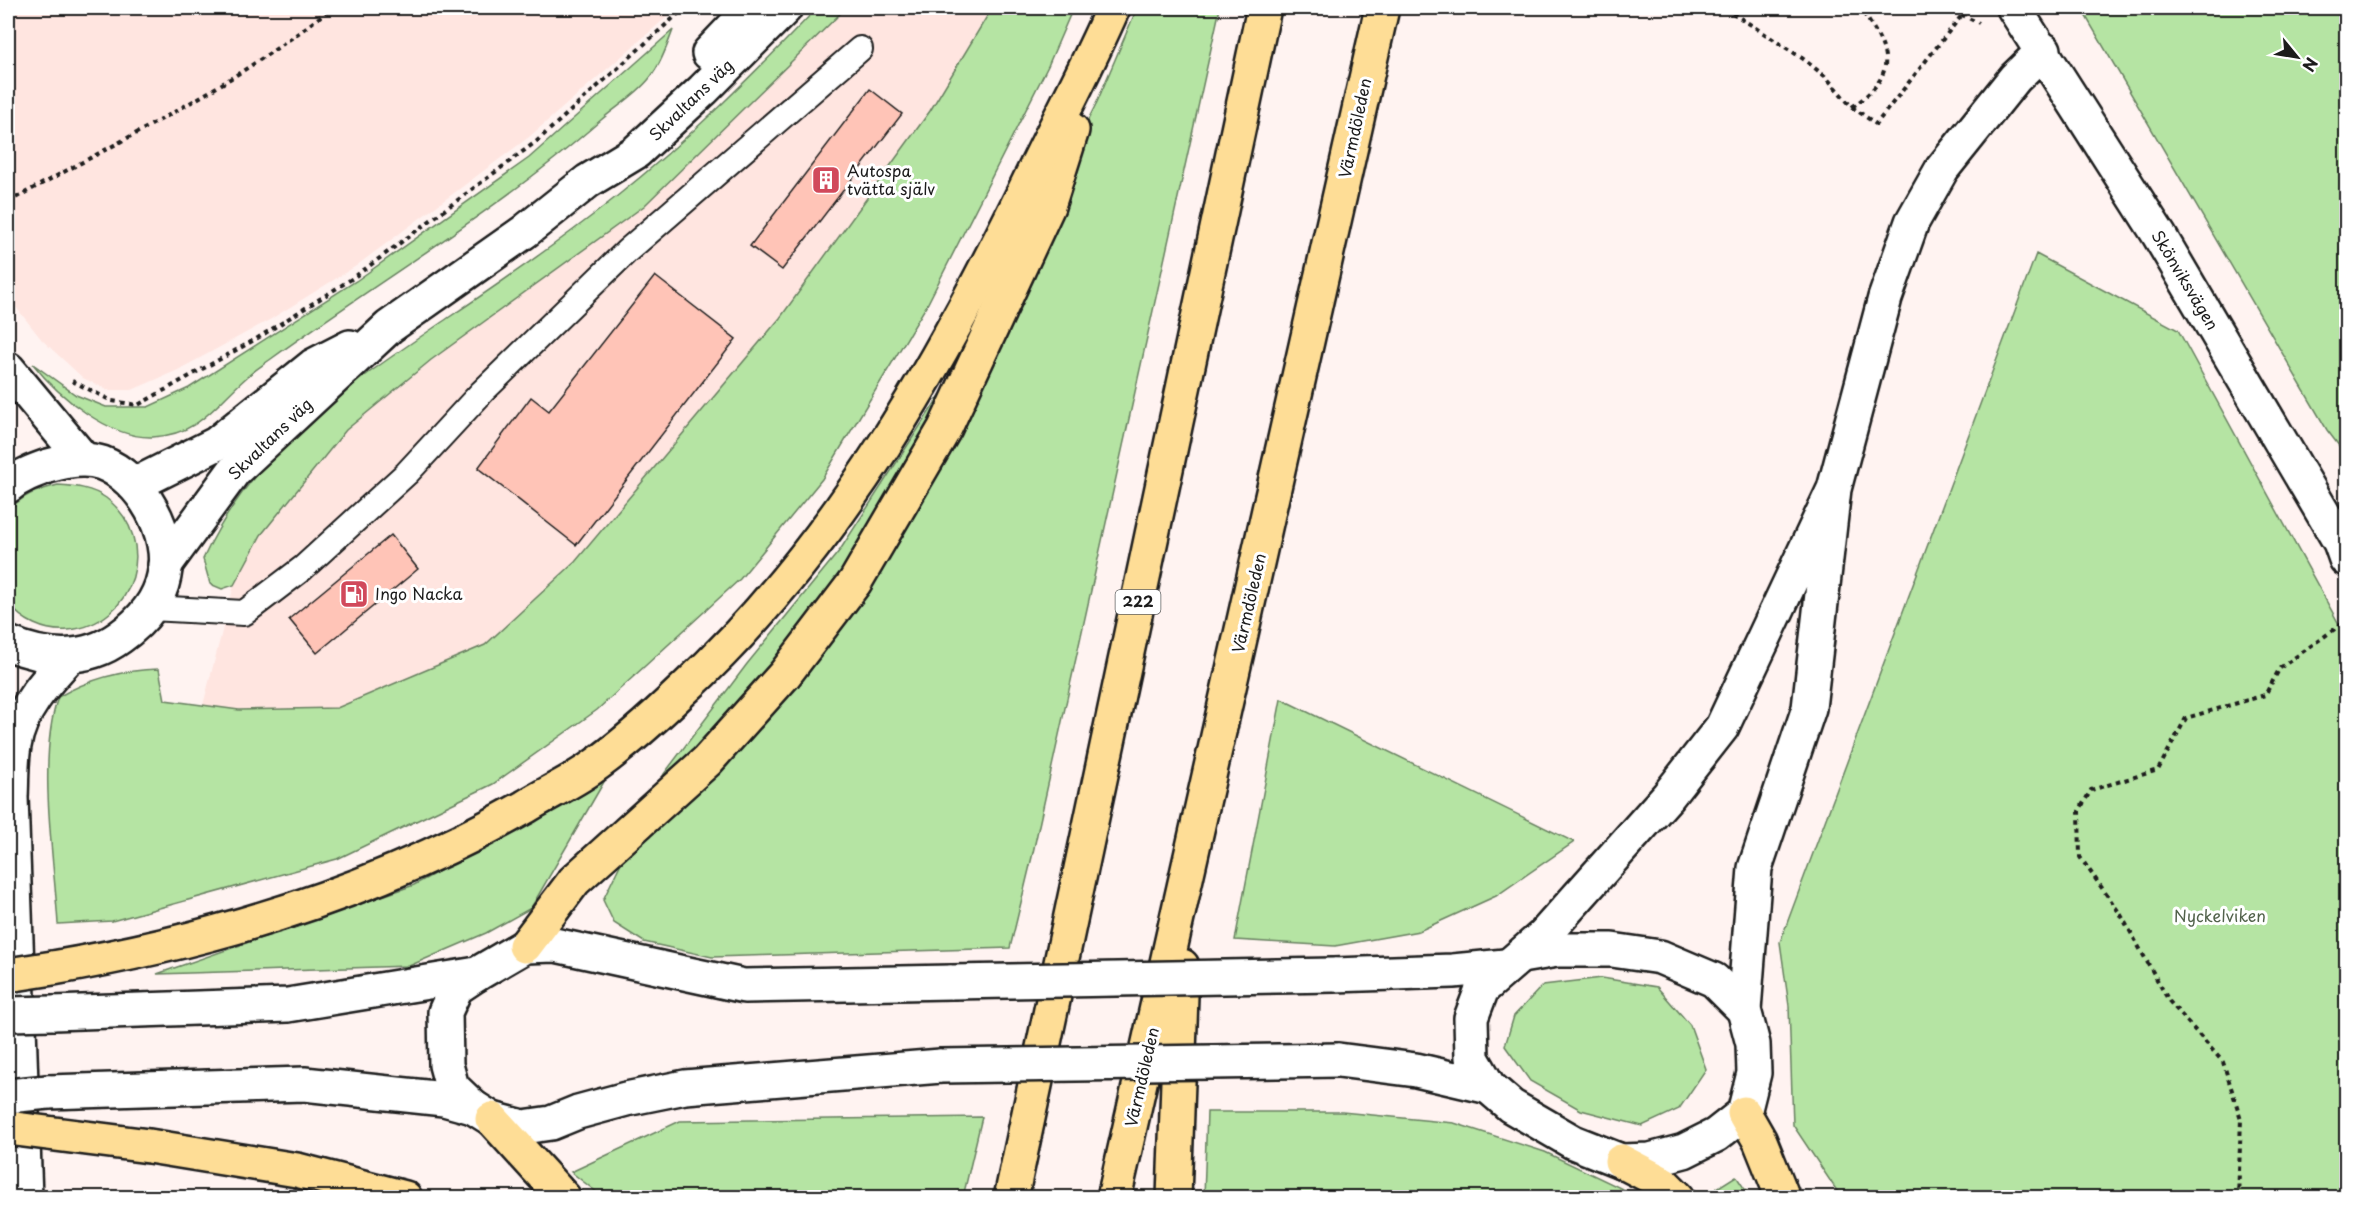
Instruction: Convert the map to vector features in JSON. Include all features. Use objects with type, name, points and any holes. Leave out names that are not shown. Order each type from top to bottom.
[{"type":"highway","name":"222","points":[[1011,1197],[1264,8]]},
{"type":"highway","name":"Värmdöleden","points":[[1114,1197],[1382,8]]},
{"type":"highway","points":[[525,946],[574,881],[707,761],[785,674],[855,582],[945,428],[1048,206],[1111,12]]},
{"type":"highway","points":[[8,975],[120,957],[240,926],[360,887],[480,832],[590,770],[657,715],[717,659],[758,616],[828,529],[910,405],[989,265],[1111,12]]},
{"type":"highway","points":[[1174,1197],[1184,889]]},
{"type":"highway","points":[[482,1113],[564,1197]]},
{"type":"highway","points":[[1744,1113],[1760,1141],[1783,1197]]},
{"type":"highway","points":[[8,1128],[149,1146],[297,1170],[405,1197]]},
{"type":"highway","points":[[1621,1161],[1662,1183],[1678,1197]]},
{"type":"street","name":"Skvaltans väg","points":[[588,181],[752,8]]},
{"type":"street","name":"Skvaltans väg","points":[[165,565],[234,471],[389,327],[524,232],[588,181],[636,152],[703,90],[785,8]]},
{"type":"street","name":"Skönviksvägen","points":[[2014,8],[2044,50],[2159,235],[2340,542],[2346,559]]},
{"type":"street","points":[[1834,489],[1722,726],[1668,796],[1559,918],[1482,989],[1471,1018],[1472,1058],[1489,1087],[1511,1107],[1574,1142],[1621,1161],[1650,1160],[1684,1151],[1716,1135],[1744,1113],[1754,1073],[1753,1044],[1744,1010],[1755,868],[1809,708],[1834,489],[1885,298],[1912,222],[1942,169],[2015,78],[2044,50]]},
{"type":"street","name":"Skvaltans väg","points":[[134,485],[216,444],[313,366],[389,327]]},
{"type":"street","points":[[8,369],[84,459],[30,472],[8,486]]},
{"type":"street","name":"Skvaltans väg","points":[[8,643],[43,654],[70,656],[95,651],[112,643],[151,608],[165,575],[164,548],[155,517],[134,485],[118,471],[101,462],[84,459]]},
{"type":"street","points":[[25,1197],[11,797],[14,744],[24,717],[43,684],[70,656]]},
{"type":"street","points":[[482,1113],[452,1087],[446,1065],[445,1012],[456,988],[525,946],[555,945],[744,987],[1453,971],[1513,961],[1557,950],[1612,950],[1660,957],[1714,980],[1744,1010]]},
{"type":"street","points":[[8,1014],[288,1005],[477,974]]},
{"type":"street","points":[[8,1096],[48,1092],[304,1084],[432,1097],[523,1127],[552,1123],[578,1112],[626,1098],[685,1087],[941,1066],[1338,1060],[1416,1070],[1489,1087]]},
{"type":"lane","points":[[151,608],[244,613],[303,568],[407,473],[482,392],[627,251],[860,49]]},
{"type":"path","points":[[8,202],[237,77],[286,44],[331,8]]},
{"type":"path","points":[[1725,8],[1802,58],[1826,77],[1852,107],[1875,124],[1962,15]]},
{"type":"path","points":[[1852,107],[1871,93],[1882,76],[1886,59],[1882,40],[1860,8]]},
{"type":"path","points":[[1955,8],[1962,15],[1982,24]]},
{"type":"path","points":[[63,375],[80,387],[112,400],[138,405],[256,339],[352,278],[537,141],[680,12]]},
{"type":"path","points":[[2238,1197],[2241,1119],[2223,1062],[2169,1002],[2121,915],[2080,857],[2079,811],[2091,790],[2158,770],[2186,718],[2265,695],[2280,668],[2346,621]]},
{"type":"shaded area","points":[[8,8],[677,8],[529,137],[356,266],[271,319],[178,370],[132,390],[108,390],[83,378],[42,340],[8,297]]},
{"type":"shaded area","points":[[846,8],[992,8],[930,111],[780,318],[575,562],[485,645],[337,708],[239,710],[203,705],[234,585],[261,535],[346,430],[746,104]]},
{"type":"green space","points":[[817,8],[846,8],[644,206],[431,360],[346,430],[261,535],[234,585],[222,589],[210,584],[203,559],[225,519],[249,483],[277,451],[340,395],[575,229],[616,197],[720,106]]},
{"type":"green space","points":[[992,8],[1073,8],[1048,66],[927,305],[822,479],[740,579],[597,710],[493,784],[337,859],[112,921],[58,924],[48,779],[52,722],[58,697],[82,685],[107,677],[133,671],[159,669],[165,700],[239,710],[337,708],[485,645],[575,562],[780,318],[930,111]]},
{"type":"green space","points":[[1137,8],[1220,8],[1010,948],[712,957],[644,942],[614,923],[603,900],[664,774],[747,664],[840,550],[979,335],[1097,102]]},
{"type":"green space","points":[[2081,8],[2340,8],[2346,33],[2346,455],[2327,430]]},
{"type":"green space","points":[[673,30],[657,68],[632,96],[562,153],[481,214],[255,370],[205,417],[183,431],[153,437],[137,436],[120,431],[86,413],[71,402],[33,364],[76,395],[106,407],[148,407],[189,388],[356,281],[529,158]]},
{"type":"green space","name":"Nyckelviken","points":[[2036,254],[2178,330],[2346,637],[2346,1197],[1841,1197],[1793,1125],[1789,1006],[1780,942]]},
{"type":"green space","points":[[58,485],[83,488],[106,498],[123,515],[133,536],[136,557],[133,578],[124,597],[110,613],[91,624],[68,630],[50,629],[34,624],[8,603],[8,513],[24,498],[37,491]]},
{"type":"green space","points":[[1281,699],[1574,842],[1496,896],[1419,931],[1335,946],[1235,940]]},
{"type":"green space","points":[[605,780],[531,908],[486,933],[409,966],[157,974],[414,885]]},
{"type":"green space","points":[[1602,978],[1657,987],[1690,1025],[1706,1069],[1679,1109],[1642,1126],[1581,1110],[1530,1081],[1505,1046],[1514,1016],[1543,985]]},
{"type":"green space","points":[[1207,1112],[1342,1112],[1454,1123],[1545,1152],[1631,1193],[1634,1197],[1204,1197]]},
{"type":"green space","points":[[982,1117],[963,1197],[603,1197],[571,1172],[680,1121]]},
{"type":"green space","points":[[1736,1176],[1750,1197],[1722,1197],[1717,1188]]},
{"type":"building","name":"Autospa tvätta själv","points":[[870,89],[902,114],[782,270],[750,246]]},
{"type":"building","points":[[655,276],[736,339],[576,545],[478,468],[531,397],[549,411]]},
{"type":"building","name":"Ingo Nacka","points":[[391,535],[418,569],[317,653],[289,619]]},
{"type":"place","name":"Autospa tvätta själv","points":[[826,180]]},
{"type":"place","name":"Ingo Nacka","points":[[354,594]]}]
